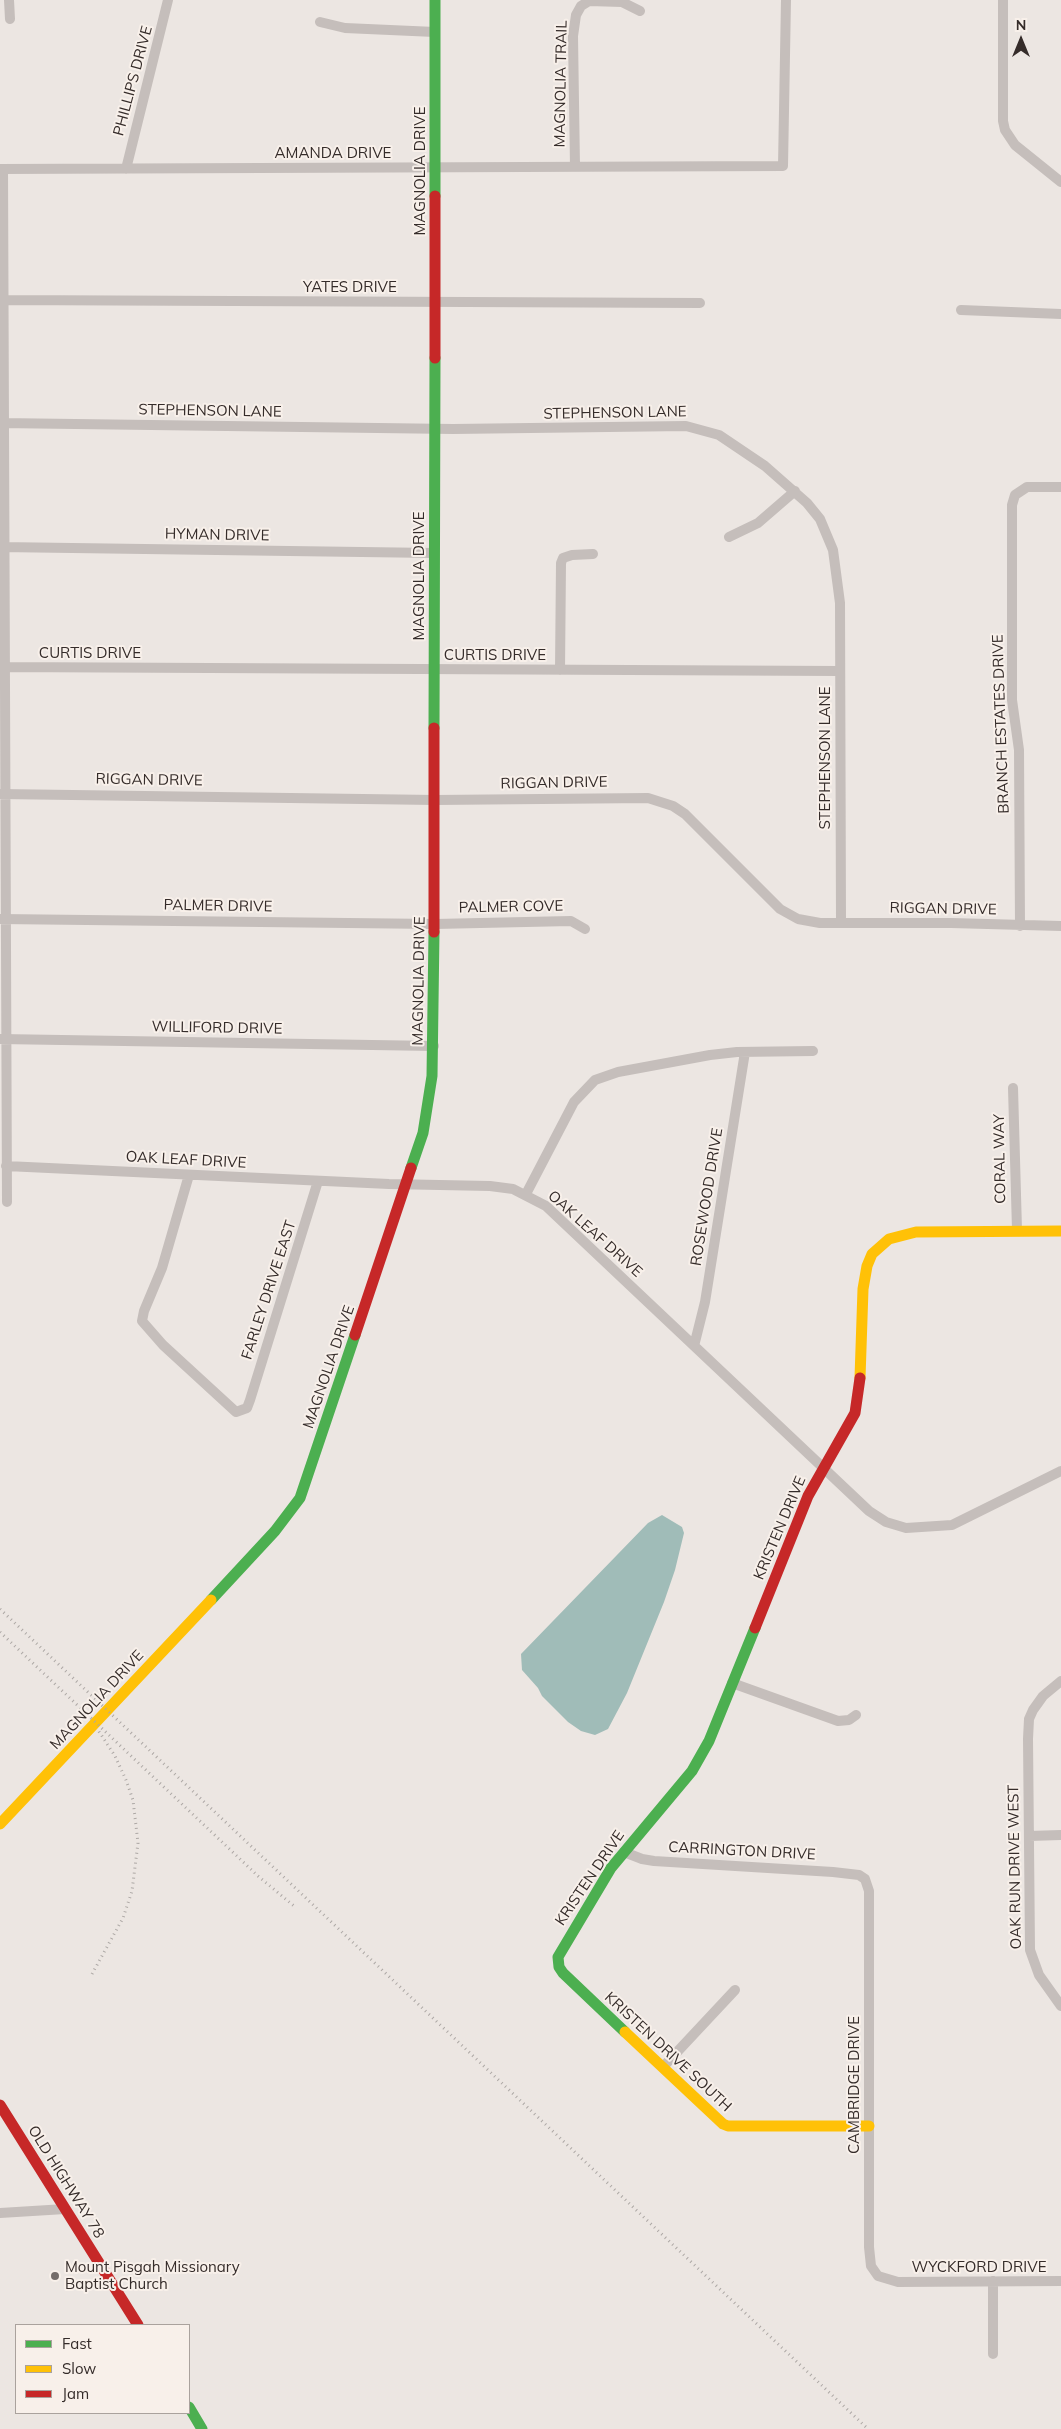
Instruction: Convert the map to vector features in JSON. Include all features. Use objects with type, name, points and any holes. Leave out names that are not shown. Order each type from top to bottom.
[{"type":"street","points":[[9,0],[10,19]]},
{"type":"street","name":"PHILLIPS DRIVE","points":[[126,169],[168,0]]},
{"type":"street","name":"MAGNOLIA DRIVE","points":[[0,1824],[274,1531],[300,1498],[406,1184],[426,1117],[434,1046],[435,924],[435,0]]},
{"type":"street","name":"AMANDA DRIVE","points":[[1,169],[783,166],[786,0]]},
{"type":"street","points":[[1003,0],[1003,121],[1005,130],[1015,145],[1061,182]]},
{"type":"street","name":"MAGNOLIA TRAIL","points":[[576,167],[573,36],[576,15],[581,6],[589,1],[622,2],[640,11]]},
{"type":"street","points":[[320,22],[345,28],[435,32]]},
{"type":"street","points":[[1,169],[3,1039],[6,1166],[3,1182],[6,1202]]},
{"type":"street","name":"YATES DRIVE","points":[[2,300],[700,303]]},
{"type":"street","points":[[961,310],[1061,314]]},
{"type":"street","name":"STEPHENSON LANE","points":[[2,423],[434,429],[694,427],[719,435],[795,491],[820,519],[834,550],[840,603],[841,923]]},
{"type":"street","name":"BRANCH ESTATES DRIVE","points":[[1020,926],[1019,750],[1012,713],[1011,513],[1014,498],[1018,492],[1027,487],[1061,487]]},
{"type":"street","points":[[729,537],[758,523],[795,491]]},
{"type":"street","name":"HYMAN DRIVE","points":[[2,546],[434,552]]},
{"type":"street","points":[[560,670],[561,562],[563,558],[572,555],[593,554]]},
{"type":"street","name":"CURTIS DRIVE","points":[[2,667],[839,671]]},
{"type":"street","name":"RIGGAN DRIVE","points":[[2,794],[435,800],[637,797],[658,800],[673,806],[685,814],[764,894],[786,913],[808,921],[1061,926]]},
{"type":"street","name":"PALMER DRIVE","points":[[3,919],[435,924]]},
{"type":"street","name":"PALMER COVE","points":[[435,924],[571,921],[585,929]]},
{"type":"street","name":"WILLIFORD DRIVE","points":[[3,1039],[434,1046]]},
{"type":"street","points":[[526,1194],[574,1102],[596,1080],[606,1075],[710,1055],[745,1052],[813,1051]]},
{"type":"street","name":"ROSEWOOD DRIVE","points":[[694,1346],[705,1302],[745,1052]]},
{"type":"street","name":"CORAL WAY","points":[[1013,1088],[1017,1230]]},
{"type":"street","name":"OAK LEAF DRIVE","points":[[6,1166],[318,1181],[504,1187],[526,1194],[546,1206],[823,1468],[877,1517],[896,1527],[929,1528],[962,1521],[1061,1470]]},
{"type":"street","name":"FARLEY DRIVE EAST","points":[[189,1175],[162,1268],[144,1311],[144,1325],[236,1412],[247,1408],[318,1181]]},
{"type":"street","name":"KRISTEN DRIVE","points":[[557,1960],[564,1943],[593,1896],[624,1852],[700,1759],[808,1496],[823,1468],[844,1437],[857,1406],[863,1289],[867,1266],[872,1254],[889,1239],[906,1234],[1017,1230],[1061,1231]]},
{"type":"street","name":"OAK RUN DRIVE WEST","points":[[1061,1681],[1036,1704],[1029,1718],[1030,1950],[1039,1975],[1061,2006]]},
{"type":"street","points":[[732,1683],[838,1721],[849,1720],[856,1715]]},
{"type":"street","points":[[1029,1836],[1061,1835]]},
{"type":"street","name":"CARRINGTON DRIVE","points":[[624,1852],[642,1859],[654,1861],[859,1875]]},
{"type":"street","name":"CAMBRIDGE DRIVE","points":[[859,1875],[866,1881],[869,1891],[869,2257],[871,2266],[878,2276],[898,2282]]},
{"type":"street","name":"KRISTEN DRIVE SOUTH","points":[[557,1960],[559,1968],[563,1973],[718,2120],[728,2126],[869,2126]]},
{"type":"street","points":[[662,2067],[735,1990]]},
{"type":"street","name":"OLD HIGHWAY 78","points":[[0,2104],[137,2324]]},
{"type":"street","points":[[0,2213],[64,2208]]},
{"type":"street","name":"WYCKFORD DRIVE","points":[[898,2282],[1061,2281]]},
{"type":"street","points":[[992,2354],[993,2282]]},
{"type":"street","points":[[190,2409],[202,2429]]},
{"type":"water","points":[[662,1515],[682,1527],[684,1533],[675,1570],[664,1602],[627,1693],[608,1729],[595,1735],[581,1731],[568,1722],[542,1696],[538,1688],[522,1670],[521,1654],[648,1523]]},
{"type":"railway","points":[[0,1609],[868,2429]]},
{"type":"railway","points":[[0,1632],[258,1876],[294,1906]]},
{"type":"railway","points":[[92,1974],[123,1918],[132,1891],[138,1843],[133,1800],[126,1780],[115,1756],[98,1730]]},
{"type":"traffic: fast","points":[[435,0],[435,196]]},
{"type":"traffic: fast","points":[[434,728],[435,358]]},
{"type":"traffic: fast","points":[[411,1168],[423,1133],[432,1076],[434,932]]},
{"type":"traffic: fast","points":[[211,1600],[275,1531],[300,1498],[355,1335]]},
{"type":"traffic: fast","points":[[625,2032],[563,1973],[559,1967],[558,1957],[611,1868],[692,1771],[709,1741],[755,1628]]},
{"type":"traffic: fast","points":[[190,2409],[202,2429]]},
{"type":"traffic: slow","points":[[860,1378],[863,1289],[867,1266],[872,1254],[889,1239],[916,1232],[1061,1231]]},
{"type":"traffic: slow","points":[[0,1824],[211,1600]]},
{"type":"traffic: slow","points":[[625,2032],[723,2124],[728,2126],[869,2126]]},
{"type":"traffic: jam","points":[[435,196],[435,358]]},
{"type":"traffic: jam","points":[[434,728],[434,932]]},
{"type":"traffic: jam","points":[[355,1335],[411,1168]]},
{"type":"traffic: jam","points":[[755,1628],[808,1496],[855,1413],[860,1378]]},
{"type":"traffic: jam","points":[[0,2105],[137,2324]]},
{"type":"place","name":"Mount Pisgah Missionary Baptist Church","points":[[55,2276]]}]
